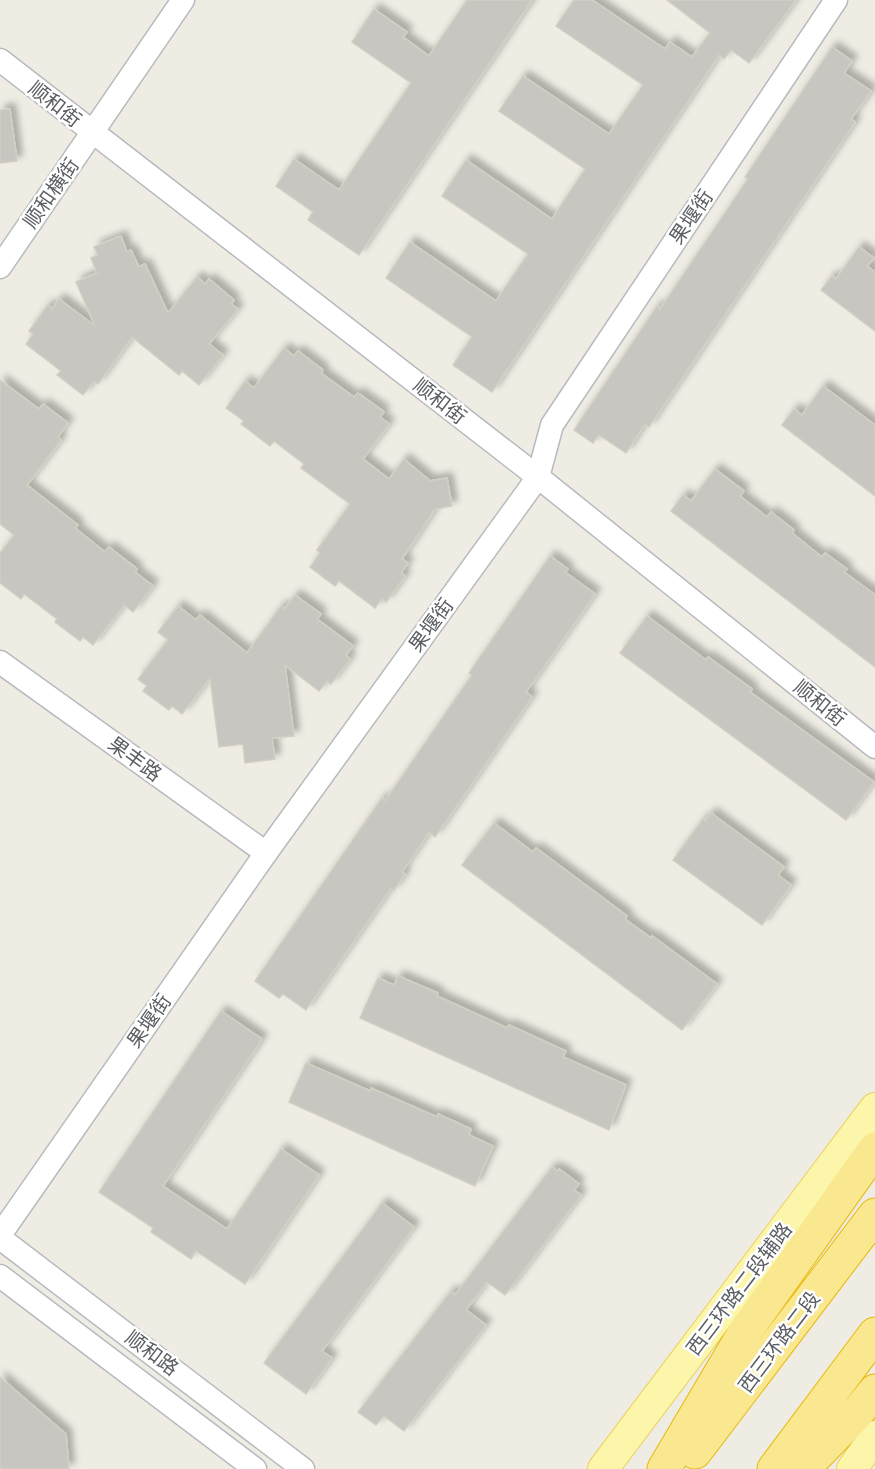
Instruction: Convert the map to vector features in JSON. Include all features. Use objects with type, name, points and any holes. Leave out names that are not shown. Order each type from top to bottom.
[{"type":"highway","points":[[664,1469],[745,1332],[875,1149]]},
{"type":"highway","name":"西三环路二段","points":[[682,1469],[875,1215]]},
{"type":"highway","points":[[774,1469],[875,1334]]},
{"type":"highway","points":[[803,1469],[875,1391]]},
{"type":"main road","name":"西三环路二段辅路","points":[[603,1469],[875,1108]]},
{"type":"main road","points":[[852,1469],[875,1436]]},
{"type":"street","name":"顺和横街","points":[[0,267],[183,0]]},
{"type":"street","name":"果堰街","points":[[0,1237],[266,853],[538,477],[552,425],[836,0]]},
{"type":"street","name":"顺和街","points":[[0,60],[538,477],[875,747]]},
{"type":"street","name":"果丰路","points":[[2,664],[266,853]]},
{"type":"street","name":"顺和路","points":[[0,1237],[303,1469]]},
{"type":"street","name":"顺和路","points":[[0,1276],[255,1469]]},
{"type":"building","points":[[467,0],[532,0],[359,255],[308,220],[313,212],[276,186],[294,159],[339,190],[411,83],[352,42],[374,9],[407,32],[403,37],[429,56]]},
{"type":"building","points":[[574,0],[592,0],[665,49],[670,42],[692,57],[710,33],[667,0],[796,0],[749,63],[731,50],[724,59],[719,55],[492,392],[453,365],[472,337],[386,278],[410,242],[496,301],[528,254],[442,196],[466,160],[552,219],[585,169],[499,111],[523,76],[609,134],[643,85],[556,26]]},
{"type":"building","points":[[832,47],[852,61],[844,73],[871,91],[851,119],[855,122],[649,427],[645,424],[626,453],[599,435],[593,443],[574,430],[657,306],[660,309],[748,179],[745,177]]},
{"type":"building","points":[[10,109],[17,161],[0,163],[0,110]]},
{"type":"building","points":[[121,236],[127,252],[131,250],[139,267],[145,264],[168,313],[197,277],[205,284],[209,279],[234,300],[231,304],[238,309],[209,344],[223,355],[199,385],[182,371],[179,375],[132,337],[98,384],[94,381],[83,395],[57,375],[61,371],[26,344],[33,334],[29,331],[48,305],[52,309],[59,299],[95,326],[76,282],[97,273],[91,258],[98,255],[94,247]]},
{"type":"building","points":[[859,247],[874,258],[867,266],[875,272],[875,331],[821,290],[832,276],[836,279]]},
{"type":"building","points":[[284,348],[294,356],[298,351],[323,370],[321,373],[354,397],[358,393],[384,412],[380,417],[389,424],[363,459],[389,479],[404,459],[430,481],[447,478],[452,506],[435,509],[402,559],[408,563],[401,573],[405,576],[386,602],[382,598],[375,608],[339,581],[335,586],[310,567],[320,553],[317,550],[350,504],[301,468],[304,464],[274,441],[270,446],[241,424],[244,421],[226,408],[245,381],[254,388]]},
{"type":"building","points":[[0,380],[39,409],[43,404],[68,423],[58,437],[61,440],[27,485],[78,525],[75,528],[105,552],[109,547],[137,569],[135,572],[153,586],[133,612],[124,605],[93,645],[83,637],[80,641],[55,622],[57,619],[24,594],[21,599],[0,583],[0,553],[14,535],[0,524]]},
{"type":"building","points":[[823,386],[875,425],[875,496],[782,425],[794,409],[802,415]]},
{"type":"building","points":[[715,469],[744,491],[740,496],[767,517],[771,512],[794,530],[792,533],[822,557],[825,553],[847,569],[844,572],[875,595],[875,667],[671,511],[683,495],[691,501]]},
{"type":"building","points":[[550,556],[568,569],[565,572],[595,594],[526,692],[532,697],[435,837],[429,832],[402,872],[405,874],[394,890],[391,888],[306,1010],[283,994],[279,998],[255,981],[382,798],[385,801],[472,675],[469,673]]},
{"type":"building","points":[[295,595],[321,614],[317,619],[353,646],[346,655],[350,659],[331,684],[327,681],[319,691],[285,665],[294,736],[272,738],[275,759],[245,763],[243,744],[219,747],[210,678],[182,714],[172,706],[169,710],[143,691],[147,686],[138,679],[168,640],[158,632],[178,606],[196,620],[200,615],[247,653],[281,606],[285,609]]},
{"type":"building","points":[[647,616],[706,660],[708,657],[752,689],[750,692],[874,782],[846,820],[620,653]]},
{"type":"building","points":[[711,813],[784,867],[778,875],[791,885],[762,925],[673,860],[703,819],[705,821]]},
{"type":"building","points":[[494,823],[533,852],[536,848],[627,916],[625,919],[717,984],[682,1030],[462,865]]},
{"type":"building","points":[[398,976],[438,993],[437,996],[507,1028],[509,1025],[566,1051],[563,1057],[626,1085],[609,1130],[360,1018],[378,978],[394,985]]},
{"type":"building","points":[[221,1011],[262,1039],[163,1186],[227,1229],[281,1149],[319,1175],[245,1284],[196,1251],[191,1259],[151,1232],[153,1228],[99,1192]]},
{"type":"building","points":[[306,1063],[370,1091],[371,1088],[471,1129],[469,1135],[493,1146],[475,1186],[289,1102]]},
{"type":"building","points":[[552,1167],[558,1171],[559,1169],[579,1184],[574,1190],[581,1195],[505,1295],[487,1282],[466,1310],[486,1325],[404,1431],[384,1416],[376,1425],[358,1412],[451,1291],[455,1295]]},
{"type":"building","points":[[382,1203],[414,1227],[322,1351],[332,1358],[306,1394],[264,1363]]},
{"type":"building","points":[[0,1377],[66,1434],[69,1469],[0,1469]]}]
